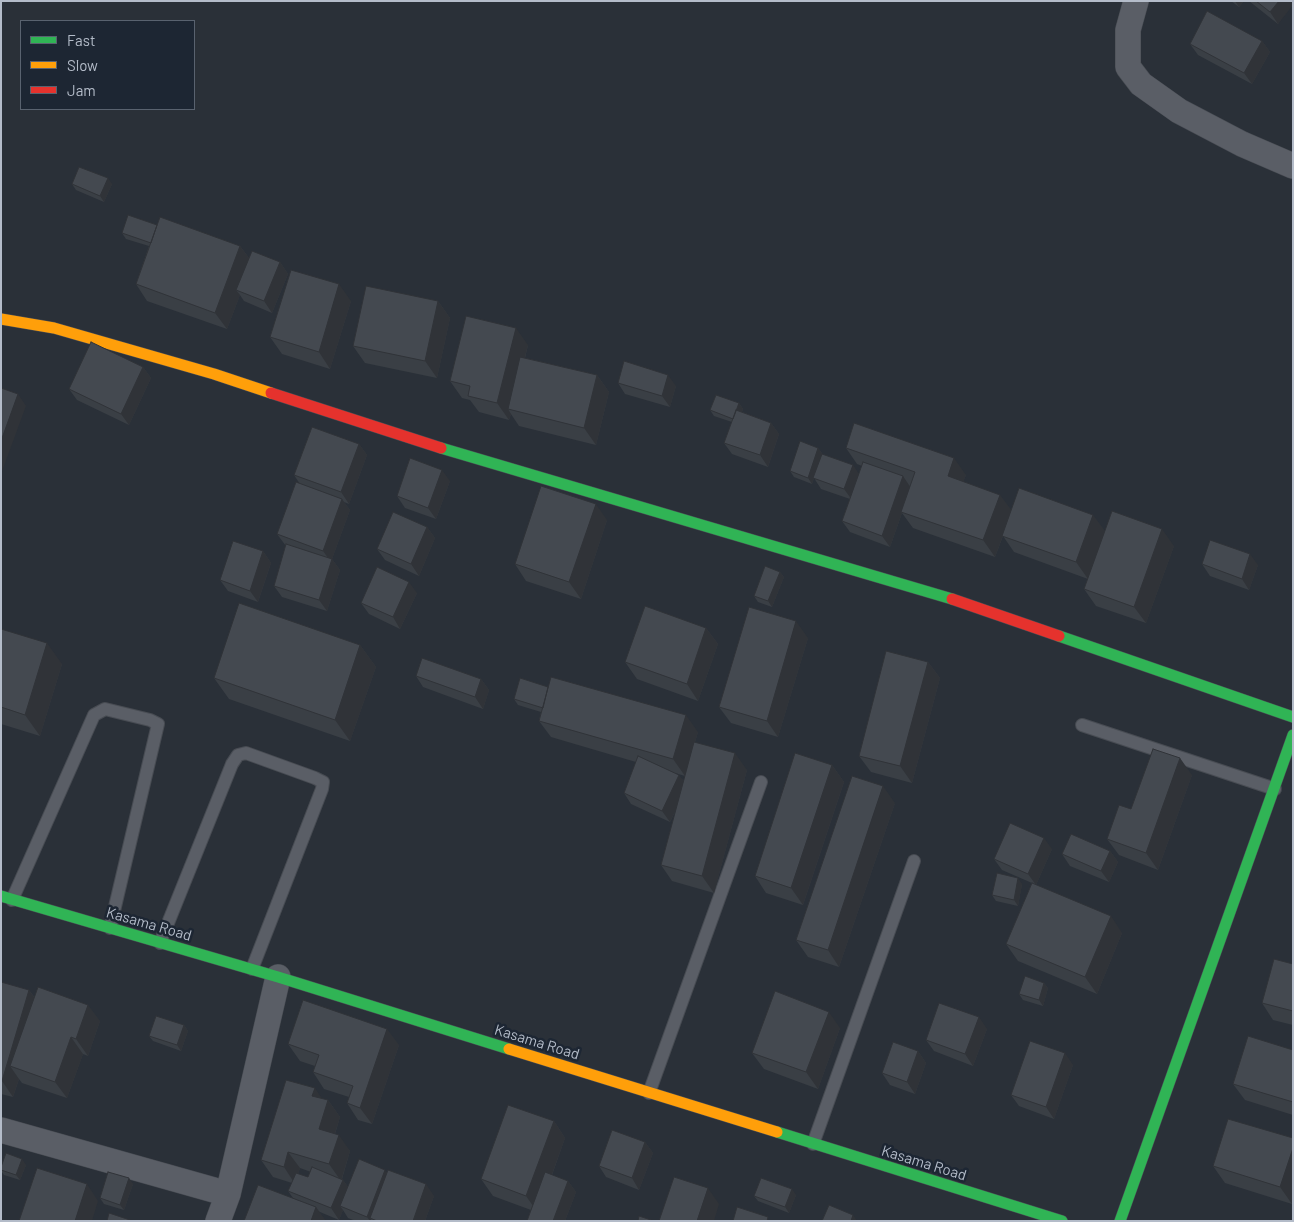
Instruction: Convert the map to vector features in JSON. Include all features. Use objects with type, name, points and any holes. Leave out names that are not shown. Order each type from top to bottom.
[{"type":"street","points":[[1136,1],[1128,30],[1128,67],[1141,84],[1187,115],[1242,144],[1293,166]]},
{"type":"street","points":[[1,320],[54,328],[214,374],[476,460],[958,601],[1293,717]]},
{"type":"street","points":[[1120,1221],[1293,736]]},
{"type":"street","name":"Kasama Road","points":[[6,898],[252,969],[1062,1221]]},
{"type":"street","points":[[218,1221],[228,1194],[278,977]]},
{"type":"street","points":[[1,1130],[228,1194]]},
{"type":"lane","points":[[6,898],[94,716],[105,709],[150,720],[158,724],[110,928]]},
{"type":"lane","points":[[1082,725],[1275,789]]},
{"type":"lane","points":[[160,943],[232,764],[238,755],[246,753],[323,782],[322,789],[252,969]]},
{"type":"lane","points":[[649,1093],[761,782]]},
{"type":"lane","points":[[813,1144],[914,861]]},
{"type":"building","points":[[1256,1],[1279,1],[1270,12]]},
{"type":"building","points":[[1207,11],[1262,41],[1244,73],[1190,44]]},
{"type":"building","points":[[79,167],[108,178],[100,196],[72,184]]},
{"type":"building","points":[[128,215],[157,225],[151,243],[122,233]]},
{"type":"building","points":[[160,217],[240,246],[215,313],[136,284]]},
{"type":"building","points":[[252,251],[280,262],[264,301],[236,290]]},
{"type":"building","points":[[291,270],[339,284],[319,352],[270,337]]},
{"type":"building","points":[[366,286],[438,301],[425,361],[353,346]]},
{"type":"building","points":[[466,316],[516,328],[497,403],[468,396],[470,386],[450,381]]},
{"type":"building","points":[[91,342],[143,367],[121,414],[69,389]]},
{"type":"building","points":[[520,357],[597,375],[584,428],[508,409]]},
{"type":"building","points":[[624,361],[668,375],[662,396],[618,383]]},
{"type":"building","points":[[1,388],[18,394],[1,441]]},
{"type":"building","points":[[716,395],[739,403],[733,419],[710,410]]},
{"type":"building","points":[[736,410],[771,423],[760,455],[724,443]]},
{"type":"building","points":[[854,423],[954,458],[948,476],[1000,495],[983,540],[901,512],[915,472],[846,448]]},
{"type":"building","points":[[312,427],[359,444],[341,492],[294,475]]},
{"type":"building","points":[[800,441],[818,448],[808,478],[790,471]]},
{"type":"building","points":[[822,454],[853,465],[844,489],[813,478]]},
{"type":"building","points":[[410,458],[442,470],[428,508],[397,496]]},
{"type":"building","points":[[863,462],[903,476],[882,536],[842,521]]},
{"type":"building","points":[[296,482],[342,499],[323,551],[277,534]]},
{"type":"building","points":[[541,486],[596,504],[569,582],[515,564]]},
{"type":"building","points":[[1019,488],[1093,515],[1076,562],[1002,536]]},
{"type":"building","points":[[1112,511],[1162,529],[1134,607],[1084,589]]},
{"type":"building","points":[[393,512],[427,527],[411,564],[377,549]]},
{"type":"building","points":[[1210,540],[1250,554],[1242,579],[1202,564]]},
{"type":"building","points":[[233,541],[263,551],[250,591],[220,580]]},
{"type":"building","points":[[286,544],[332,559],[319,600],[274,586]]},
{"type":"building","points":[[765,566],[780,572],[768,601],[754,596]]},
{"type":"building","points":[[377,567],[409,582],[393,617],[361,603]]},
{"type":"building","points":[[239,603],[360,645],[335,720],[214,678]]},
{"type":"building","points":[[645,606],[706,628],[687,684],[625,662]]},
{"type":"building","points":[[749,607],[796,621],[767,721],[719,707]]},
{"type":"building","points":[[1,629],[47,643],[25,715],[1,707]]},
{"type":"building","points":[[886,651],[928,662],[900,766],[859,756]]},
{"type":"building","points":[[422,658],[481,679],[475,697],[416,676]]},
{"type":"building","points":[[551,677],[686,715],[673,759],[539,721]]},
{"type":"building","points":[[520,678],[548,687],[543,708],[514,699]]},
{"type":"building","points":[[694,742],[735,753],[702,876],[661,865]]},
{"type":"building","points":[[1153,749],[1180,758],[1146,853],[1107,839],[1119,805],[1131,809]]},
{"type":"building","points":[[795,753],[832,765],[791,888],[755,876]]},
{"type":"building","points":[[638,756],[679,775],[662,811],[624,793]]},
{"type":"building","points":[[852,776],[883,786],[828,950],[796,940]]},
{"type":"building","points":[[1010,823],[1044,838],[1028,874],[994,859]]},
{"type":"building","points":[[1071,834],[1110,851],[1101,871],[1062,854]]},
{"type":"building","points":[[997,873],[1018,878],[1014,900],[992,895]]},
{"type":"building","points":[[1032,883],[1111,916],[1085,977],[1006,944]]},
{"type":"building","points":[[1274,959],[1293,964],[1293,1011],[1262,1003]]},
{"type":"building","points":[[1025,976],[1044,983],[1039,1000],[1019,994]]},
{"type":"building","points":[[1,982],[29,990],[2,1081],[1,1080]]},
{"type":"building","points":[[38,987],[88,1005],[76,1039],[71,1037],[55,1082],[10,1066]]},
{"type":"building","points":[[775,991],[829,1012],[806,1072],[752,1053]]},
{"type":"building","points":[[303,1000],[387,1029],[360,1108],[347,1103],[353,1086],[313,1072],[319,1055],[288,1044]]},
{"type":"building","points":[[939,1003],[979,1017],[965,1054],[926,1040]]},
{"type":"building","points":[[156,1016],[184,1025],[177,1045],[149,1036]]},
{"type":"building","points":[[1248,1036],[1293,1050],[1293,1102],[1233,1084]]},
{"type":"building","points":[[1030,1041],[1065,1053],[1046,1107],[1011,1095]]},
{"type":"building","points":[[893,1042],[918,1051],[907,1082],[882,1073]]},
{"type":"building","points":[[286,1080],[315,1088],[312,1096],[328,1100],[319,1129],[339,1135],[329,1164],[288,1152],[284,1167],[261,1160]]},
{"type":"building","points":[[508,1105],[554,1121],[526,1196],[481,1179]]},
{"type":"building","points":[[1228,1119],[1293,1138],[1293,1148],[1280,1187],[1213,1166]]},
{"type":"building","points":[[612,1130],[645,1142],[632,1178],[599,1166]]},
{"type":"building","points":[[6,1153],[22,1159],[16,1175],[1,1170]]},
{"type":"building","points":[[359,1159],[385,1170],[367,1217],[340,1206]]},
{"type":"building","points":[[312,1167],[343,1180],[331,1208],[288,1191],[296,1173],[308,1177]]},
{"type":"building","points":[[37,1168],[87,1184],[75,1221],[19,1221]]},
{"type":"building","points":[[388,1170],[426,1184],[413,1221],[377,1221],[370,1218]]},
{"type":"building","points":[[108,1172],[129,1178],[120,1205],[100,1198]]},
{"type":"building","points":[[545,1172],[568,1181],[553,1221],[527,1221]]},
{"type":"building","points":[[674,1177],[708,1188],[697,1221],[659,1221]]},
{"type":"building","points":[[761,1178],[792,1189],[785,1207],[754,1196]]},
{"type":"building","points":[[258,1185],[316,1207],[311,1221],[244,1221]]},
{"type":"building","points":[[829,1205],[853,1215],[851,1221],[822,1221]]},
{"type":"building","points":[[737,1207],[768,1217],[767,1221],[733,1221]]},
{"type":"building","points":[[109,1213],[133,1221],[107,1221]]},
{"type":"building","points":[[639,1216],[654,1221],[638,1221]]},
{"type":"traffic: fast","points":[[441,448],[952,599]]},
{"type":"traffic: fast","points":[[1059,636],[1293,717]]},
{"type":"traffic: fast","points":[[1120,1221],[1293,735]]},
{"type":"traffic: fast","points":[[1,896],[278,977],[509,1049]]},
{"type":"traffic: fast","points":[[777,1132],[1062,1221]]},
{"type":"traffic: slow","points":[[1,319],[54,328],[214,374],[271,393]]},
{"type":"traffic: slow","points":[[509,1049],[777,1132]]},
{"type":"traffic: jam","points":[[271,393],[441,448]]},
{"type":"traffic: jam","points":[[952,599],[1059,636]]}]
